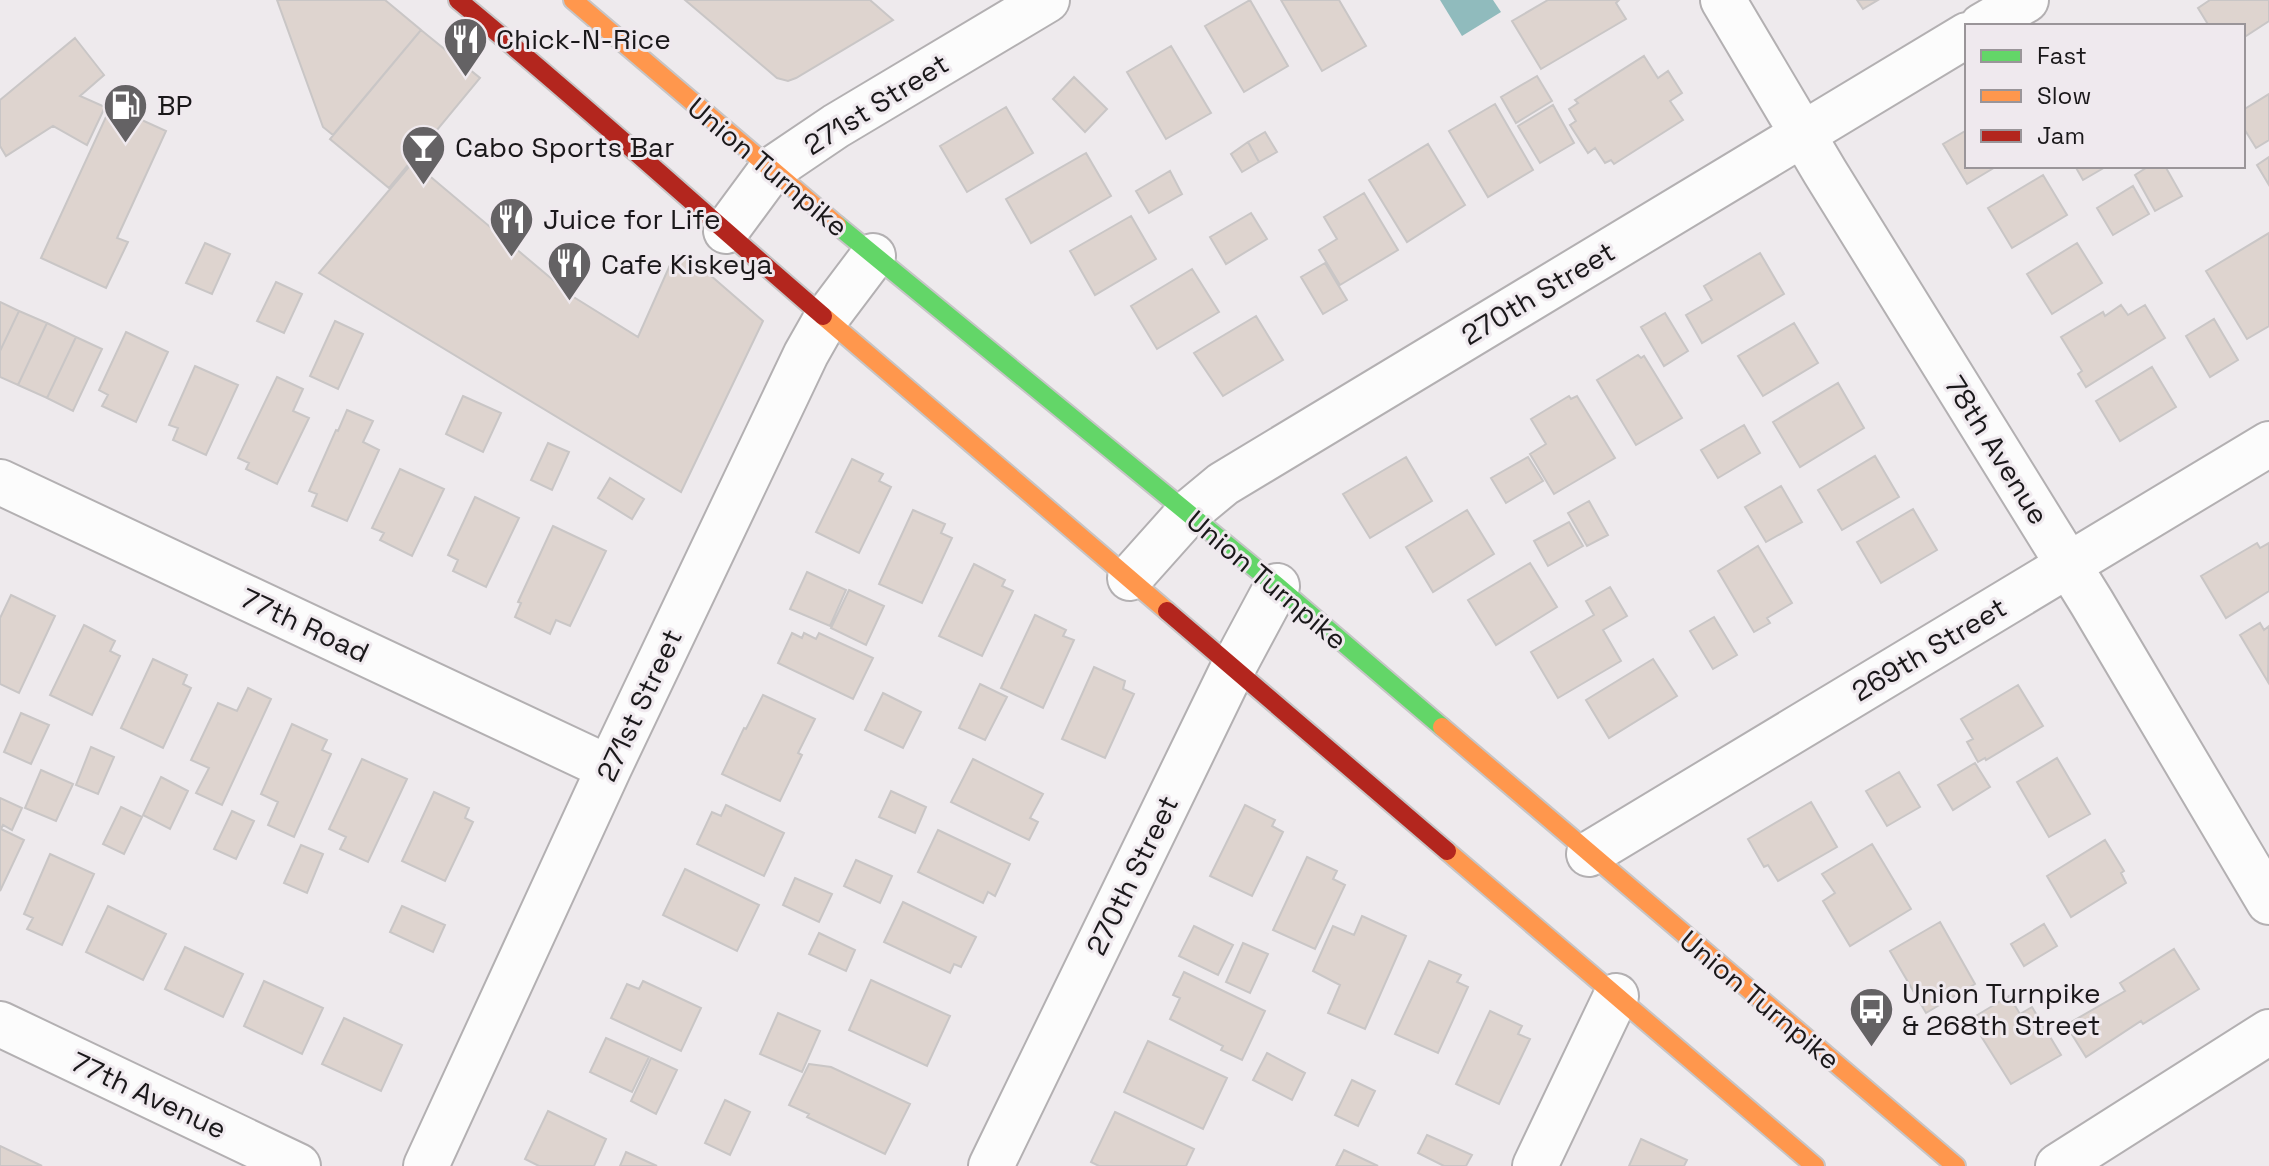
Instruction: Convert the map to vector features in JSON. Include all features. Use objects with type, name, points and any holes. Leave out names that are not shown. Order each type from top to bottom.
[{"type":"main road","points":[[458,0],[1815,1166]]},
{"type":"main road","name":"Union Turnpike","points":[[573,0],[873,256],[1277,586],[1956,1166]]},
{"type":"street","name":"271st Street","points":[[726,231],[771,170],[836,126],[1047,0]]},
{"type":"street","name":"78th Avenue","points":[[1723,0],[2269,902]]},
{"type":"street","points":[[1985,24],[2026,0]]},
{"type":"street","name":"270th Street","points":[[1130,578],[1188,513],[1223,484],[1965,36]]},
{"type":"street","name":"271st Street","points":[[426,1166],[609,768],[806,354],[827,317],[873,256]]},
{"type":"street","name":"269th Street","points":[[1589,854],[2269,444]]},
{"type":"street","name":"77th Road","points":[[0,482],[609,768]]},
{"type":"street","name":"270th Street","points":[[991,1166],[1233,668],[1277,586]]},
{"type":"street","points":[[1535,1166],[1616,996]]},
{"type":"street","name":"77th Avenue","points":[[0,1024],[298,1166]]},
{"type":"street","points":[[2058,1166],[2269,1032]]},
{"type":"water","points":[[1440,0],[1493,0],[1501,12],[1462,36]]},
{"type":"building","points":[[277,0],[385,0],[421,30],[333,135],[323,127]]},
{"type":"building","points":[[685,0],[870,0],[893,20],[788,81],[777,78]]},
{"type":"building","points":[[1250,0],[1288,66],[1244,92],[1205,26]]},
{"type":"building","points":[[1281,0],[1339,0],[1366,46],[1322,71]]},
{"type":"building","points":[[1548,0],[1619,0],[1616,3],[1626,19],[1541,69],[1512,21]]},
{"type":"building","points":[[1857,0],[1878,0],[1863,9]]},
{"type":"building","points":[[2210,0],[2269,0],[2269,21],[2245,37],[2245,24],[2208,24],[2198,8]]},
{"type":"building","points":[[421,30],[480,78],[389,188],[330,139]]},
{"type":"building","points":[[75,38],[104,75],[80,96],[105,107],[87,145],[53,126],[6,156],[0,146],[0,100]]},
{"type":"building","points":[[1171,46],[1211,113],[1166,139],[1127,72]]},
{"type":"building","points":[[1644,56],[1658,78],[1668,71],[1682,93],[1670,101],[1683,120],[1614,164],[1611,160],[1605,163],[1595,148],[1588,153],[1570,125],[1576,121],[1569,109],[1578,103],[1575,100]]},
{"type":"building","points":[[1537,76],[1552,101],[1516,123],[1501,97]]},
{"type":"building","points":[[1074,77],[1107,109],[1085,132],[1053,99]]},
{"type":"building","points":[[2269,94],[2269,140],[2256,148],[2245,130],[2245,109]]},
{"type":"building","points":[[1495,104],[1533,170],[1488,197],[1449,131]]},
{"type":"building","points":[[1553,105],[1574,143],[1540,163],[1518,126]]},
{"type":"building","points":[[111,106],[166,131],[117,238],[128,242],[106,288],[41,258]]},
{"type":"building","points":[[1006,107],[1033,153],[967,192],[940,146]]},
{"type":"building","points":[[1965,131],[1965,168],[1994,168],[1967,184],[1943,144]]},
{"type":"building","points":[[1265,132],[1277,152],[1259,162],[1248,142]]},
{"type":"building","points":[[1248,142],[1259,162],[1242,172],[1231,154]]},
{"type":"building","points":[[1428,144],[1465,205],[1407,242],[1369,180]]},
{"type":"building","points":[[1086,153],[1111,196],[1031,243],[1006,199]]},
{"type":"building","points":[[2269,157],[2269,185],[2257,165]]},
{"type":"building","points":[[413,162],[572,296],[638,337],[674,256],[687,255],[763,321],[681,492],[319,273]]},
{"type":"building","points":[[2076,168],[2104,168],[2083,180]]},
{"type":"building","points":[[2146,168],[2166,168],[2182,196],[2155,211],[2135,175]]},
{"type":"building","points":[[1170,171],[1182,194],[1149,213],[1136,191]]},
{"type":"building","points":[[2043,175],[2067,215],[2012,248],[1988,208]]},
{"type":"building","points":[[2133,186],[2149,214],[2113,235],[2097,208]]},
{"type":"building","points":[[1364,193],[1398,250],[1340,285],[1319,250],[1337,239],[1324,217]]},
{"type":"building","points":[[1251,213],[1267,239],[1226,264],[1210,237]]},
{"type":"building","points":[[1131,216],[1156,259],[1095,295],[1070,251]]},
{"type":"building","points":[[2269,233],[2269,326],[2247,339],[2206,271]]},
{"type":"building","points":[[205,243],[230,254],[212,294],[186,283]]},
{"type":"building","points":[[2077,243],[2102,283],[2052,314],[2027,274]]},
{"type":"building","points":[[1760,253],[1784,294],[1702,343],[1686,315],[1712,300],[1704,286]]},
{"type":"building","points":[[1325,263],[1347,300],[1323,314],[1301,277]]},
{"type":"building","points":[[1192,269],[1219,312],[1157,349],[1131,306]]},
{"type":"building","points":[[276,282],[302,294],[284,333],[257,321]]},
{"type":"building","points":[[0,302],[19,311],[0,351]]},
{"type":"building","points":[[2121,305],[2128,315],[2145,305],[2165,338],[2086,387],[2078,374],[2082,371],[2061,337]]},
{"type":"building","points":[[19,311],[47,323],[18,385],[0,377],[0,351]]},
{"type":"building","points":[[1665,313],[1688,351],[1664,366],[1641,327]]},
{"type":"building","points":[[1256,316],[1283,360],[1223,396],[1194,353]]},
{"type":"building","points":[[2214,319],[2238,360],[2210,377],[2186,336]]},
{"type":"building","points":[[335,321],[363,334],[338,389],[310,376]]},
{"type":"building","points":[[47,323],[76,337],[47,398],[18,385]]},
{"type":"building","points":[[1794,323],[1818,363],[1763,396],[1738,356]]},
{"type":"building","points":[[126,332],[168,352],[136,422],[102,406],[108,395],[99,390]]},
{"type":"building","points":[[76,337],[102,349],[73,411],[47,398]]},
{"type":"building","points":[[1638,355],[1641,358],[1644,356],[1682,418],[1636,445],[1597,380]]},
{"type":"building","points":[[195,366],[238,385],[206,455],[173,440],[178,428],[169,425]]},
{"type":"building","points":[[2152,367],[2176,407],[2120,441],[2096,401]]},
{"type":"building","points":[[277,377],[303,389],[293,411],[309,418],[277,484],[246,469],[249,463],[238,458]]},
{"type":"building","points":[[1838,383],[1864,428],[1800,467],[1773,422]]},
{"type":"building","points":[[463,396],[501,413],[483,452],[446,434]]},
{"type":"building","points":[[1569,396],[1571,399],[1577,396],[1615,458],[1554,494],[1530,454],[1546,444],[1531,419]]},
{"type":"building","points":[[347,410],[373,421],[363,442],[379,450],[347,521],[312,506],[317,494],[309,491]]},
{"type":"building","points":[[1744,425],[1760,453],[1718,478],[1701,450]]},
{"type":"building","points":[[548,443],[569,452],[552,490],[531,480]]},
{"type":"building","points":[[1875,456],[1899,497],[1842,530],[1818,490]]},
{"type":"building","points":[[1406,457],[1432,501],[1370,538],[1343,494]]},
{"type":"building","points":[[1528,457],[1543,481],[1506,503],[1491,478]]},
{"type":"building","points":[[852,459],[883,474],[879,481],[891,487],[859,553],[816,532]]},
{"type":"building","points":[[400,469],[444,489],[412,556],[380,540],[384,533],[372,528]]},
{"type":"building","points":[[610,478],[644,499],[632,519],[598,498]]},
{"type":"building","points":[[1781,486],[1802,522],[1766,542],[1745,507]]},
{"type":"building","points":[[475,497],[519,518],[486,587],[453,571],[458,560],[448,555]]},
{"type":"building","points":[[1589,501],[1608,535],[1587,546],[1568,513]]},
{"type":"building","points":[[1913,509],[1937,550],[1881,583],[1857,542]]},
{"type":"building","points":[[913,510],[945,524],[941,533],[952,538],[922,603],[879,584]]},
{"type":"building","points":[[1467,510],[1494,554],[1433,592],[1406,547]]},
{"type":"building","points":[[1569,522],[1583,546],[1548,566],[1534,541]]},
{"type":"building","points":[[553,526],[606,551],[570,626],[556,620],[550,634],[515,617],[521,603],[518,602]]},
{"type":"building","points":[[2257,543],[2260,548],[2269,543],[2269,591],[2226,618],[2201,576]]},
{"type":"building","points":[[1758,546],[1792,603],[1767,618],[1770,623],[1754,632],[1718,571]]},
{"type":"building","points":[[1530,563],[1557,607],[1496,645],[1468,600]]},
{"type":"building","points":[[974,564],[1005,580],[1002,586],[1013,591],[982,656],[939,636]]},
{"type":"building","points":[[807,572],[846,590],[830,626],[790,609]]},
{"type":"building","points":[[1610,587],[1627,616],[1603,630],[1621,661],[1558,698],[1531,652],[1594,615],[1586,601]]},
{"type":"building","points":[[849,590],[884,606],[866,645],[831,628]]},
{"type":"building","points":[[11,595],[55,616],[19,693],[0,684],[0,618]]},
{"type":"building","points":[[1035,615],[1066,630],[1063,636],[1074,640],[1043,708],[1001,688]]},
{"type":"building","points":[[1714,617],[1737,655],[1713,669],[1690,631]]},
{"type":"building","points":[[2260,623],[2264,630],[2269,626],[2268,682],[2240,635]]},
{"type":"building","points":[[84,625],[115,641],[110,651],[120,656],[92,715],[50,695]]},
{"type":"building","points":[[792,633],[802,638],[804,633],[816,639],[819,633],[873,658],[853,699],[778,663]]},
{"type":"building","points":[[153,659],[187,675],[183,684],[191,688],[163,748],[121,728]]},
{"type":"building","points":[[1653,659],[1677,696],[1609,738],[1586,700]]},
{"type":"building","points":[[1094,667],[1125,681],[1123,689],[1134,694],[1105,758],[1062,739]]},
{"type":"building","points":[[980,684],[1007,697],[985,740],[959,728]]},
{"type":"building","points":[[2018,685],[2043,726],[1978,762],[1967,742],[1973,739],[1961,719]]},
{"type":"building","points":[[248,688],[271,699],[222,805],[196,793],[209,768],[191,760],[218,703],[237,711]]},
{"type":"building","points":[[883,693],[921,712],[903,748],[865,730]]},
{"type":"building","points":[[763,695],[815,719],[780,801],[722,774]]},
{"type":"building","points":[[21,713],[49,725],[31,764],[4,752]]},
{"type":"building","points":[[292,724],[327,740],[322,750],[331,754],[294,837],[268,825],[278,802],[261,794]]},
{"type":"building","points":[[91,747],[114,757],[98,794],[76,785]]},
{"type":"building","points":[[2057,758],[2090,814],[2049,837],[2017,782]]},
{"type":"building","points":[[362,759],[407,779],[368,862],[340,849],[346,837],[329,829]]},
{"type":"building","points":[[973,759],[1043,794],[1030,818],[1038,822],[1029,840],[951,802]]},
{"type":"building","points":[[1975,763],[1990,787],[1953,810],[1938,785]]},
{"type":"building","points":[[41,770],[73,784],[56,821],[25,808]]},
{"type":"building","points":[[1899,772],[1920,807],[1887,826],[1866,791]]},
{"type":"building","points":[[161,777],[188,791],[170,829],[143,815]]},
{"type":"building","points":[[891,791],[926,807],[915,833],[879,817]]},
{"type":"building","points":[[434,792],[469,808],[465,818],[473,822],[445,881],[402,861]]},
{"type":"building","points":[[0,798],[22,808],[12,830],[3,825],[1,829],[24,840],[0,891]]},
{"type":"building","points":[[1811,802],[1837,847],[1778,881],[1768,865],[1764,867],[1748,839]]},
{"type":"building","points":[[726,805],[784,833],[764,876],[697,844],[712,812],[721,816]]},
{"type":"building","points":[[1245,805],[1275,820],[1272,826],[1283,832],[1252,896],[1210,876]]},
{"type":"building","points":[[121,807],[142,817],[124,854],[103,844]]},
{"type":"building","points":[[232,811],[254,821],[236,859],[214,849]]},
{"type":"building","points":[[938,830],[1010,864],[995,896],[988,892],[983,903],[918,872]]},
{"type":"building","points":[[2105,840],[2124,871],[2121,873],[2126,883],[2071,917],[2047,876]]},
{"type":"building","points":[[1872,844],[1911,909],[1850,946],[1823,901],[1835,893],[1822,874]]},
{"type":"building","points":[[301,845],[323,854],[307,893],[284,883]]},
{"type":"building","points":[[50,854],[94,874],[62,945],[27,929],[33,918],[24,914]]},
{"type":"building","points":[[1307,857],[1337,871],[1333,879],[1345,885],[1315,949],[1273,930]]},
{"type":"building","points":[[856,860],[892,876],[880,903],[844,886]]},
{"type":"building","points":[[685,869],[759,905],[737,951],[663,915]]},
{"type":"building","points":[[795,878],[832,894],[819,922],[783,905]]},
{"type":"building","points":[[903,902],[976,937],[961,967],[954,964],[950,973],[884,942]]},
{"type":"building","points":[[108,906],[166,934],[143,980],[86,952]]},
{"type":"building","points":[[402,906],[445,925],[433,952],[390,932]]},
{"type":"building","points":[[1362,916],[1406,936],[1365,1029],[1328,1013],[1340,985],[1313,971],[1333,926],[1354,935]]},
{"type":"building","points":[[1940,922],[1975,984],[1926,1013],[1890,951]]},
{"type":"building","points":[[2044,924],[2057,946],[2024,966],[2011,944]]},
{"type":"building","points":[[1194,926],[1233,945],[1218,975],[1179,956]]},
{"type":"building","points":[[819,933],[855,950],[846,971],[809,954]]},
{"type":"building","points":[[1243,943],[1268,954],[1250,993],[1226,982]]},
{"type":"building","points":[[185,947],[243,974],[223,1017],[165,989]]},
{"type":"building","points":[[2174,949],[2199,989],[2143,1024],[2141,1021],[2086,1057],[2066,1025],[2125,991],[2120,983]]},
{"type":"building","points":[[1429,961],[1461,975],[1457,982],[1468,987],[1438,1053],[1395,1034]]},
{"type":"building","points":[[1184,972],[1265,1011],[1242,1060],[1221,1050],[1223,1046],[1170,1019],[1180,998],[1173,995]]},
{"type":"building","points":[[871,980],[950,1016],[927,1066],[849,1030]]},
{"type":"building","points":[[264,981],[323,1008],[302,1054],[244,1026]]},
{"type":"building","points":[[643,981],[701,1008],[681,1051],[611,1018],[627,984],[639,989]]},
{"type":"building","points":[[2009,996],[2020,1014],[2032,1007],[2061,1055],[2011,1084],[1981,1036],[1984,1034],[1974,1017]]},
{"type":"building","points":[[1490,1011],[1522,1026],[1518,1034],[1530,1039],[1499,1104],[1456,1084]]},
{"type":"building","points":[[778,1013],[820,1031],[802,1072],[760,1054]]},
{"type":"building","points":[[344,1018],[402,1045],[381,1091],[322,1064]]},
{"type":"building","points":[[606,1038],[649,1057],[632,1092],[590,1072]]},
{"type":"building","points":[[1148,1041],[1227,1078],[1203,1129],[1124,1092]]},
{"type":"building","points":[[1267,1053],[1305,1073],[1292,1100],[1253,1080]]},
{"type":"building","points":[[651,1058],[677,1070],[656,1114],[631,1101]]},
{"type":"building","points":[[809,1064],[831,1067],[910,1104],[885,1154],[807,1117],[809,1114],[789,1105]]},
{"type":"building","points":[[1352,1080],[1375,1091],[1358,1126],[1335,1115]]},
{"type":"building","points":[[725,1100],[750,1112],[730,1155],[705,1143]]},
{"type":"building","points":[[548,1111],[606,1139],[594,1166],[539,1166],[525,1159]]},
{"type":"building","points":[[1115,1112],[1194,1149],[1186,1166],[1099,1166],[1091,1162]]},
{"type":"building","points":[[1427,1135],[1472,1155],[1466,1166],[1444,1166],[1418,1153]]},
{"type":"building","points":[[1641,1139],[1687,1160],[1684,1166],[1629,1166]]},
{"type":"building","points":[[0,1146],[42,1166],[0,1166]]},
{"type":"building","points":[[1344,1150],[1378,1166],[1336,1166]]},
{"type":"building","points":[[626,1152],[657,1166],[620,1166]]},
{"type":"traffic: fast","points":[[837,225],[1277,586],[1442,727]]},
{"type":"traffic: slow","points":[[573,0],[837,225]]},
{"type":"traffic: slow","points":[[823,316],[1167,611]]},
{"type":"traffic: slow","points":[[1442,727],[1956,1166]]},
{"type":"traffic: slow","points":[[1447,851],[1815,1166]]},
{"type":"traffic: jam","points":[[458,0],[823,316]]},
{"type":"traffic: jam","points":[[1167,611],[1447,851]]},
{"type":"place","name":"Chick-N-Rice","points":[[465,78]]},
{"type":"place","name":"BP","points":[[126,144]]},
{"type":"place","name":"Cabo Sports Bar","points":[[424,186]]},
{"type":"place","name":"Juice for Life","points":[[512,258]]},
{"type":"place","name":"Cafe Kiskeya","points":[[570,303]]},
{"type":"place","name":"Union Turnpike & 268th Street","points":[[1871,1048]]}]
